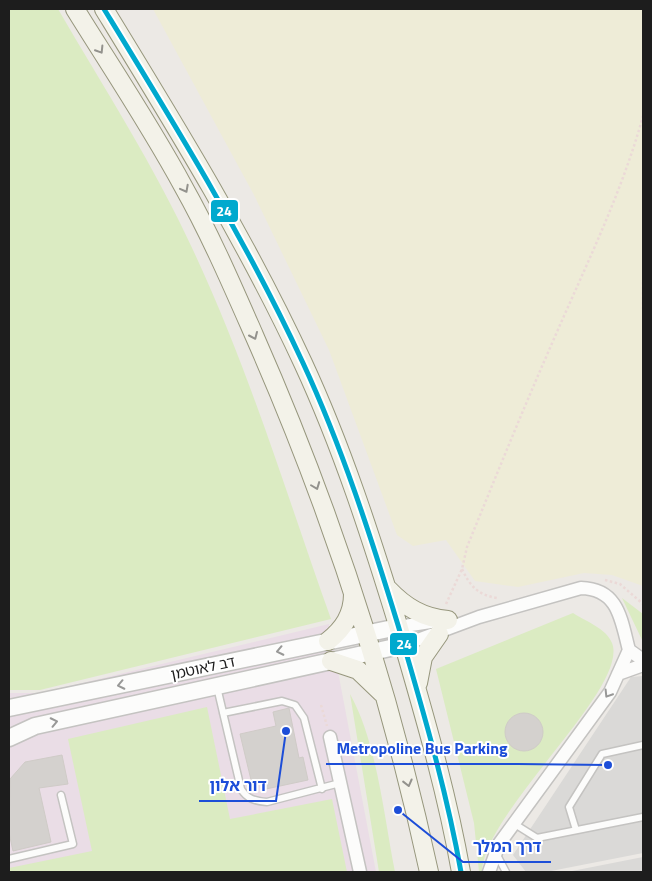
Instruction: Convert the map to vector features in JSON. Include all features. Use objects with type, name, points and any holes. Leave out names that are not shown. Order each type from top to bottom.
[{"type":"main road","points":[[74,9],[183,185],[223,265],[278,389],[353,591],[387,702],[429,872]]},
{"type":"main road","points":[[104,9],[207,176],[257,269],[300,356],[345,467],[386,586],[439,767],[461,872]]},
{"type":"main road","points":[[386,586],[396,597],[413,610],[442,624],[421,661],[418,691]]},
{"type":"main road","points":[[328,641],[340,630],[349,616],[353,591]]},
{"type":"main road","points":[[331,662],[358,670],[374,683],[387,702]]},
{"type":"street","points":[[398,627],[442,624],[479,617],[567,591],[594,588],[607,595],[615,605],[629,650],[643,660]]},
{"type":"street","points":[[404,645],[442,624]]},
{"type":"street","name":"דב לאוטמן","points":[[9,708],[398,627]]},
{"type":"street","name":"דב לאוטמן","points":[[9,738],[34,726],[404,645]]},
{"type":"street","points":[[489,872],[495,852],[513,824],[610,692],[629,650]]},
{"type":"street","points":[[618,674],[643,665]]},
{"type":"street","points":[[330,737],[360,872]]},
{"type":"lane","points":[[217,686],[241,789],[250,799],[267,802],[340,783]]},
{"type":"lane","points":[[223,713],[282,702],[295,705],[304,718],[322,789]]},
{"type":"lane","points":[[576,830],[569,807],[602,754],[643,745]]},
{"type":"lane","points":[[9,859],[73,844],[61,795]]},
{"type":"lane","points":[[513,824],[537,838],[643,817]]},
{"type":"lane","points":[[495,852],[506,872]]},
{"type":"path","points":[[442,624],[462,569],[467,547],[550,347],[592,254],[636,142],[643,118]]},
{"type":"path","points":[[643,282],[643,309]]},
{"type":"path","points":[[322,705],[330,737]]},
{"type":"shaded area","points":[[153,9],[643,9],[643,586],[612,575],[584,573],[518,587],[475,581],[446,540],[413,546],[397,535],[329,350],[254,195]]},
{"type":"shaded area","points":[[329,624],[376,872],[9,872],[9,693],[40,693]]},
{"type":"shaded area","points":[[643,676],[643,853],[546,872],[526,872],[513,855],[631,677]]},
{"type":"shaded area","points":[[643,857],[643,872],[567,872]]},
{"type":"green space","points":[[9,9],[58,9],[162,188],[193,250],[232,341],[250,387],[331,619],[40,690],[9,690]]},
{"type":"green space","points":[[622,598],[643,614],[643,642]]},
{"type":"green space","points":[[573,613],[595,625],[609,638],[612,643],[612,663],[599,689],[579,719],[505,817],[489,847],[482,872],[479,872],[474,823],[436,669]]},
{"type":"green space","points":[[350,694],[367,734],[373,757],[395,872],[379,872]]},
{"type":"green space","points":[[207,707],[230,819],[332,799],[347,872],[9,872],[9,868],[92,851],[68,739]]},
{"type":"building","points":[[289,708],[299,758],[303,757],[308,780],[266,789],[264,782],[252,784],[240,734],[276,726],[273,712]]},
{"type":"building","points":[[524,713],[538,718],[543,732],[538,746],[524,751],[510,746],[505,732],[510,718]]},
{"type":"building","points":[[62,755],[68,784],[39,788],[51,842],[13,851],[9,833],[10,779],[25,762]]},
{"type":"transit line","name":"24","points":[[104,9],[183,140],[258,272],[303,363],[331,427],[377,559],[425,717],[441,779],[461,872]]},
{"type":"place","name":"דור אלון","points":[[286,731]]},
{"type":"place","name":"Metropoline Bus Parking","points":[[608,765]]},
{"type":"place","name":"דרך המלך","points":[[398,810]]}]
